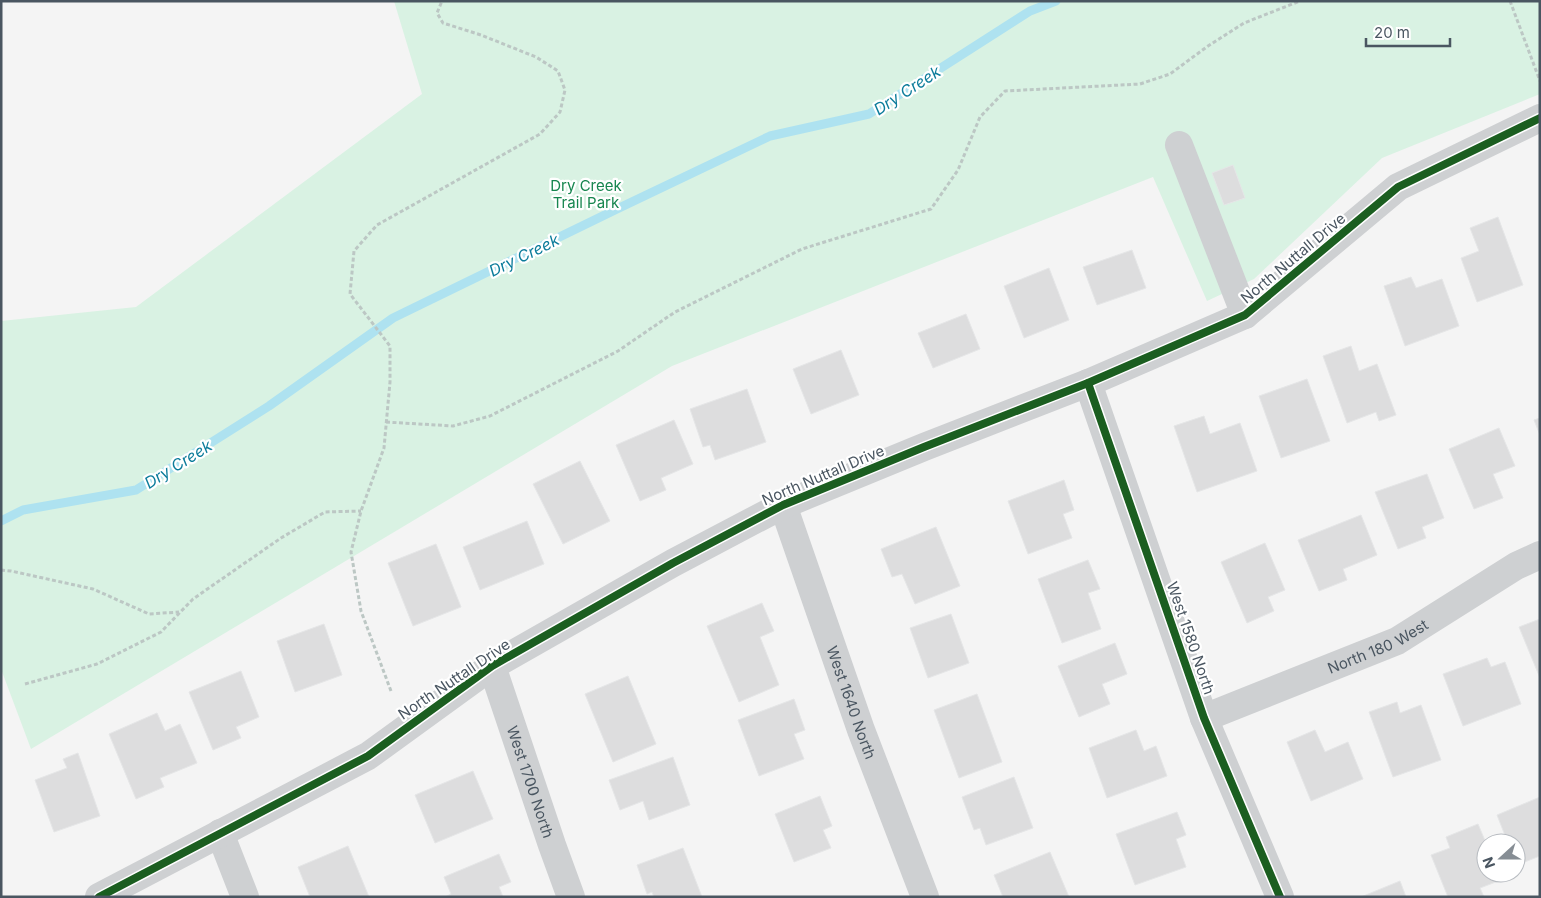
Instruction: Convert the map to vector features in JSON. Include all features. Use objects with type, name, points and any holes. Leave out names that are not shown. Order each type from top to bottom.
[{"type":"street","name":"North Nuttall Drive","points":[[99,897],[368,756],[492,666],[674,563],[784,506],[924,447],[1088,383],[1245,316],[1398,187],[1540,118]]},
{"type":"street","points":[[1179,145],[1245,316]]},
{"type":"street","name":"West 1580 North","points":[[1088,383],[1204,718],[1280,897]]},
{"type":"street","name":"West 1640 North","points":[[784,506],[860,730],[925,897]]},
{"type":"street","name":"North 180 West","points":[[1204,718],[1397,640],[1516,566],[1540,555]]},
{"type":"street","name":"West 1700 North","points":[[492,666],[548,836],[571,897]]},
{"type":"street","points":[[220,833],[245,897]]},
{"type":"path","points":[[391,691],[361,611],[351,552],[361,510],[384,448],[390,382],[390,346],[350,294],[354,251],[377,225],[540,134],[560,112],[565,90],[558,71],[536,57],[481,34],[443,24],[436,14],[442,1]]},
{"type":"path","points":[[386,422],[453,426],[490,416],[618,351],[675,312],[802,249],[931,209],[958,170],[980,117],[1005,91],[1140,84],[1170,74],[1244,23],[1300,1]]},
{"type":"path","points":[[1510,1],[1540,81]]},
{"type":"path","points":[[25,684],[97,664],[161,632],[193,599],[281,538],[325,512],[361,510]]},
{"type":"path","points":[[1,570],[92,589],[149,614],[180,612]]},
{"type":"green space","name":"Dry Creek Trail Park","points":[[394,1],[1540,1],[1540,94],[1382,158],[1254,279],[1207,301],[1153,177],[672,366],[31,749],[1,669],[1,321],[136,307],[422,94]]},
{"type":"building","points":[[1233,165],[1245,198],[1224,205],[1212,173]]},
{"type":"building","points":[[1498,217],[1523,285],[1477,302],[1461,258],[1479,251],[1470,228]]},
{"type":"building","points":[[1132,250],[1146,288],[1097,305],[1083,267]]},
{"type":"building","points":[[1049,268],[1069,320],[1024,338],[1004,286]]},
{"type":"building","points":[[1411,277],[1416,288],[1442,279],[1459,326],[1405,346],[1384,286]]},
{"type":"building","points":[[966,314],[980,349],[933,368],[918,333]]},
{"type":"building","points":[[1351,346],[1359,371],[1377,364],[1396,415],[1379,421],[1376,412],[1347,423],[1323,356]]},
{"type":"building","points":[[841,350],[859,395],[811,414],[793,369]]},
{"type":"building","points":[[1307,379],[1330,441],[1281,458],[1259,396]]},
{"type":"building","points":[[747,389],[766,442],[715,460],[710,445],[703,447],[690,409]]},
{"type":"building","points":[[1204,416],[1210,434],[1240,423],[1257,471],[1197,492],[1174,426]]},
{"type":"building","points":[[1540,418],[1540,435],[1534,420]]},
{"type":"building","points":[[674,420],[693,464],[661,478],[666,490],[640,501],[616,445]]},
{"type":"building","points":[[1499,428],[1515,466],[1493,474],[1503,498],[1474,509],[1449,449]]},
{"type":"building","points":[[580,461],[610,521],[563,544],[533,484]]},
{"type":"building","points":[[1427,474],[1444,518],[1422,527],[1426,538],[1398,549],[1375,492]]},
{"type":"building","points":[[1064,480],[1074,510],[1063,514],[1072,538],[1028,554],[1008,501]]},
{"type":"building","points":[[1361,515],[1377,555],[1343,569],[1347,580],[1319,591],[1298,540]]},
{"type":"building","points":[[527,521],[544,564],[480,590],[463,547]]},
{"type":"building","points":[[936,527],[960,586],[915,604],[902,574],[892,577],[881,549]]},
{"type":"building","points":[[1265,543],[1285,590],[1268,597],[1274,611],[1247,623],[1221,562]]},
{"type":"building","points":[[436,544],[461,607],[413,626],[388,563]]},
{"type":"building","points":[[1088,560],[1100,589],[1088,593],[1101,629],[1062,643],[1038,579]]},
{"type":"building","points":[[762,603],[774,631],[760,637],[779,685],[739,702],[707,626]]},
{"type":"building","points":[[951,614],[969,663],[928,678],[910,628]]},
{"type":"building","points":[[1540,619],[1540,678],[1519,627]]},
{"type":"building","points":[[324,624],[342,675],[295,692],[277,641]]},
{"type":"building","points":[[1115,643],[1127,674],[1102,684],[1110,704],[1079,717],[1058,666]]},
{"type":"building","points":[[1487,658],[1491,667],[1505,662],[1521,704],[1463,726],[1443,674]]},
{"type":"building","points":[[241,671],[259,717],[236,727],[241,738],[213,750],[189,692]]},
{"type":"building","points":[[628,676],[656,744],[613,762],[585,694]]},
{"type":"building","points":[[977,694],[1002,762],[959,778],[934,710]]},
{"type":"building","points":[[794,699],[805,730],[794,734],[804,759],[759,776],[738,720]]},
{"type":"building","points":[[1397,702],[1400,713],[1421,705],[1441,760],[1393,777],[1369,712]]},
{"type":"building","points":[[157,713],[165,731],[180,724],[197,763],[160,778],[164,787],[136,799],[109,734]]},
{"type":"building","points":[[1136,730],[1144,751],[1156,746],[1167,776],[1107,798],[1089,748]]},
{"type":"building","points":[[1315,730],[1325,752],[1348,742],[1363,779],[1311,801],[1287,742]]},
{"type":"building","points":[[78,753],[100,816],[54,832],[35,780],[67,768],[63,759]]},
{"type":"building","points":[[673,757],[690,805],[649,820],[643,801],[620,810],[609,780]]},
{"type":"building","points":[[473,771],[493,819],[435,843],[415,795]]},
{"type":"building","points":[[1014,777],[1033,828],[986,845],[980,828],[974,830],[962,797]]},
{"type":"building","points":[[820,796],[832,826],[823,830],[831,848],[794,862],[775,814]]},
{"type":"building","points":[[1540,797],[1540,856],[1526,861],[1526,833],[1504,833],[1497,815]]},
{"type":"building","points":[[1177,812],[1186,835],[1176,839],[1186,867],[1135,885],[1116,834]]},
{"type":"building","points":[[1478,824],[1482,833],[1476,833],[1476,883],[1493,883],[1480,888],[1484,897],[1448,897],[1431,855],[1450,848],[1446,837]]},
{"type":"building","points":[[348,846],[369,897],[310,897],[298,867]]},
{"type":"building","points":[[683,848],[702,897],[654,897],[652,892],[647,894],[637,865]]},
{"type":"building","points":[[1050,852],[1069,897],[1003,897],[994,875]]},
{"type":"building","points":[[499,854],[511,882],[499,887],[503,897],[445,897],[451,894],[444,877]]},
{"type":"building","points":[[1400,881],[1406,897],[1361,897]]},
{"type":"waterway","name":"Dry Creek","points":[[1,521],[23,510],[136,490],[269,406],[393,318],[770,136],[869,114],[1030,11],[1056,1]]},
{"type":"cycle path","points":[[99,897],[368,756],[492,666],[673,563],[783,505],[1088,383],[1245,315],[1398,187],[1540,118]]},
{"type":"cycle path","points":[[1088,383],[1204,718],[1280,897]]}]
